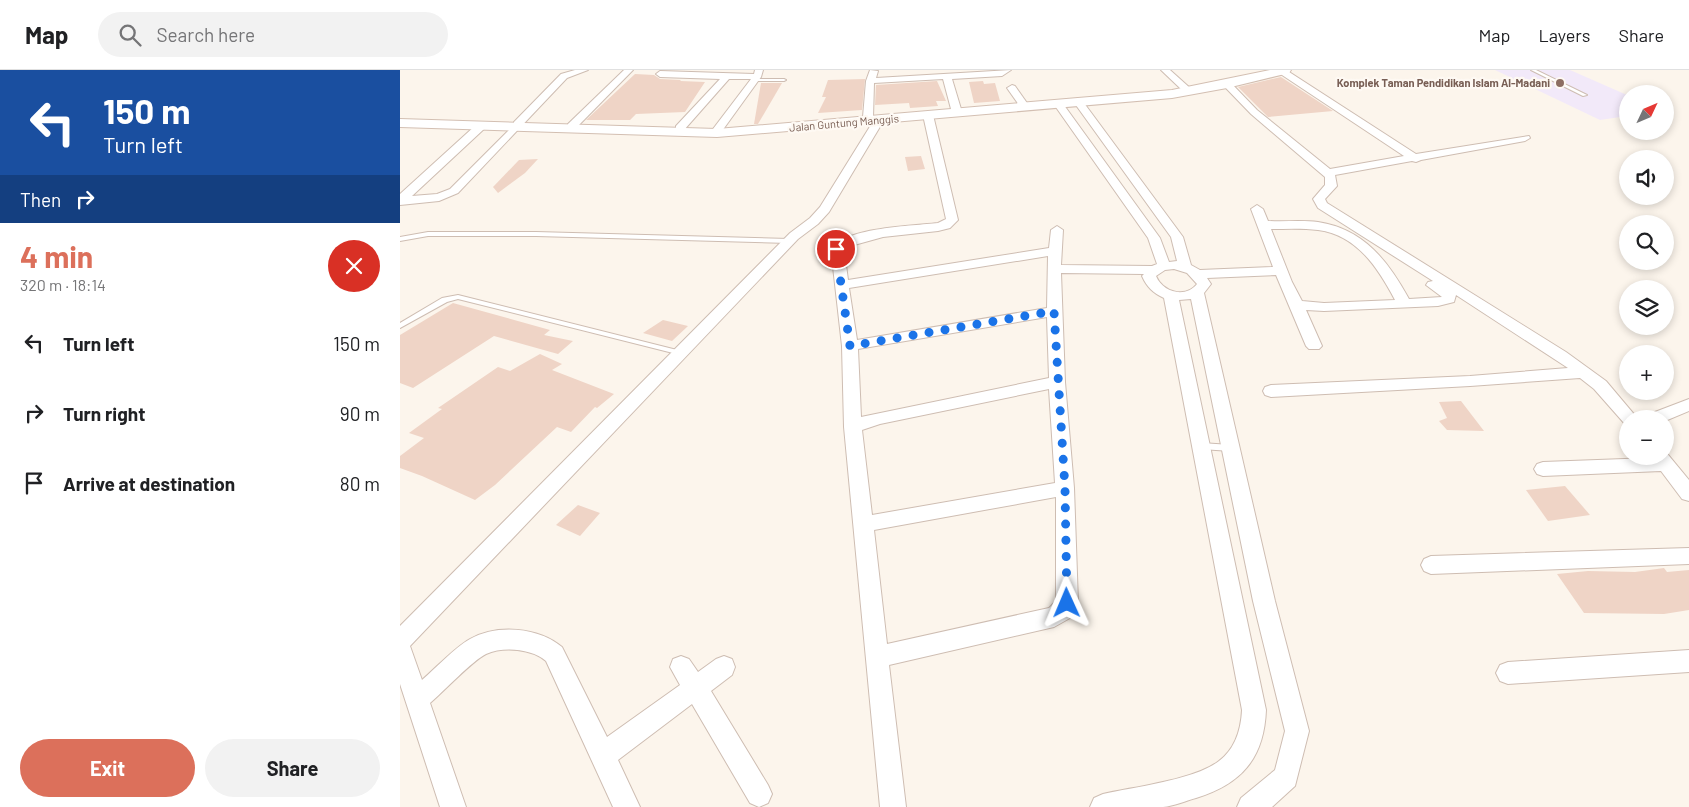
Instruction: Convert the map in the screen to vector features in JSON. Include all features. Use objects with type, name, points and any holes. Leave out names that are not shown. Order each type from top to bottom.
[{"type":"street","points":[[480,127],[400,201],[439,197],[454,191],[564,76],[584,70]]},
{"type":"street","points":[[572,126],[629,70]]},
{"type":"street","points":[[400,641],[789,241],[814,221],[825,208],[874,118],[870,81],[874,70]]},
{"type":"street","points":[[870,81],[941,74],[1002,72],[1007,70]]},
{"type":"street","points":[[1165,70],[1185,88]]},
{"type":"street","name":"Jalan Guntung Manggis","points":[[400,118],[516,126],[717,134],[956,108],[1185,88],[1261,70]]},
{"type":"street","points":[[1283,70],[1416,159]]},
{"type":"street","name":"Jalan Guntung Manggis","points":[[400,123],[480,127],[572,126],[718,129],[928,115],[1172,94],[1227,84],[1283,70]]},
{"type":"street","points":[[660,74],[726,77],[757,76]]},
{"type":"street","points":[[941,74],[956,108]]},
{"type":"street","points":[[718,129],[757,76]]},
{"type":"street","points":[[680,128],[726,77]]},
{"type":"street","points":[[1227,84],[1254,112],[1328,173],[1331,177],[1331,186],[1319,199],[1322,205],[1533,337],[1600,385],[1622,410]]},
{"type":"street","points":[[1012,88],[1022,103]]},
{"type":"street","points":[[1078,102],[1176,237],[1185,267],[1200,283],[1231,448],[1263,595],[1297,731],[1286,777],[1268,794],[1250,807]]},
{"type":"street","points":[[1058,103],[1154,238],[1156,272],[1150,284],[1158,291],[1171,295],[1185,296],[1200,283],[1283,277]]},
{"type":"street","points":[[893,807],[853,427],[850,346],[836,249],[842,243],[858,237],[938,227],[946,225],[952,220],[928,115]]},
{"type":"street","points":[[1328,173],[1416,159],[1525,138]]},
{"type":"street","points":[[1257,208],[1283,277],[1314,346]]},
{"type":"street","points":[[1265,225],[1319,226],[1338,231],[1356,240],[1373,253],[1449,295],[1449,299],[1438,302],[1324,307],[1297,305]]},
{"type":"street","points":[[877,657],[1054,616],[1062,611],[1067,603],[1065,488],[1054,311],[1057,230]]},
{"type":"street","points":[[1373,253],[1404,304]]},
{"type":"street","points":[[842,285],[1055,266],[1156,272],[1185,267]]},
{"type":"street","points":[[1115,806],[1202,783],[1227,771],[1243,751],[1254,727],[1254,710],[1171,295]]},
{"type":"street","points":[[850,346],[1054,311]]},
{"type":"street","points":[[1271,391],[1470,381],[1584,372]]},
{"type":"street","points":[[853,427],[860,423],[880,418],[1057,382]]},
{"type":"street","points":[[1543,469],[1619,463]]},
{"type":"street","points":[[1667,465],[1689,494]]},
{"type":"street","points":[[863,524],[1065,488]]},
{"type":"street","points":[[1431,565],[1689,556]]},
{"type":"street","points":[[417,699],[477,647],[492,642],[515,640],[543,645],[554,654],[627,807]]},
{"type":"street","points":[[400,649],[453,807]]},
{"type":"street","points":[[1508,673],[1689,661]]},
{"type":"street","points":[[681,666],[759,794]]},
{"type":"street","points":[[602,756],[724,667]]},
{"type":"lane","points":[[1517,70],[1525,70]]},
{"type":"lane","points":[[1533,70],[1585,95]]},
{"type":"lane","points":[[757,76],[784,80]]},
{"type":"lane","points":[[400,239],[428,234],[536,234],[789,241]]},
{"type":"lane","points":[[400,326],[445,300],[458,297],[681,353]]},
{"type":"lane","points":[[1201,446],[1231,448]]},
{"type":"shaded area","name":"Komplek Taman Pendidikan Islam Al-Madani","points":[[1495,70],[1570,70],[1619,91],[1619,117],[1600,120]]},
{"type":"building","points":[[635,74],[654,75],[660,79],[705,82],[685,112],[636,114],[630,120],[586,120]]},
{"type":"building","points":[[1281,77],[1333,111],[1268,117],[1238,87]]},
{"type":"building","points":[[865,79],[862,110],[818,113],[826,97],[822,97],[828,80]]},
{"type":"building","points":[[937,81],[946,101],[936,101],[938,106],[910,108],[909,103],[875,105],[876,85]]},
{"type":"building","points":[[983,81],[984,84],[995,83],[1000,101],[974,103],[969,82]]},
{"type":"building","points":[[761,83],[782,83],[758,124],[754,124]]},
{"type":"building","points":[[921,156],[925,169],[908,171],[905,157]]},
{"type":"building","points":[[538,159],[525,173],[498,193],[493,187],[519,160]]},
{"type":"building","points":[[453,303],[550,330],[544,335],[573,341],[558,354],[494,336],[413,388],[400,383],[400,335]]},
{"type":"building","points":[[663,320],[688,326],[672,341],[643,333]]},
{"type":"building","points":[[540,354],[562,364],[552,370],[614,394],[597,408],[595,407],[571,432],[557,427],[495,485],[475,500],[400,468],[400,456],[424,438],[409,433],[442,409],[438,408],[498,367],[510,371]]},
{"type":"building","points":[[1461,401],[1484,431],[1447,430],[1439,421],[1447,418],[1439,402]]},
{"type":"building","points":[[1565,486],[1590,515],[1548,521],[1526,490]]},
{"type":"building","points":[[578,505],[600,513],[580,536],[556,525]]},
{"type":"building","points":[[1664,568],[1667,572],[1689,570],[1689,610],[1664,614],[1584,613],[1557,574],[1588,571],[1635,572]]},
{"type":"place","name":"Komplek Taman Pendidikan Islam Al-Madani","points":[[1560,83]]},
{"type":"route","points":[[836,249],[850,346],[1054,311],[1065,488],[1067,603]]}]
